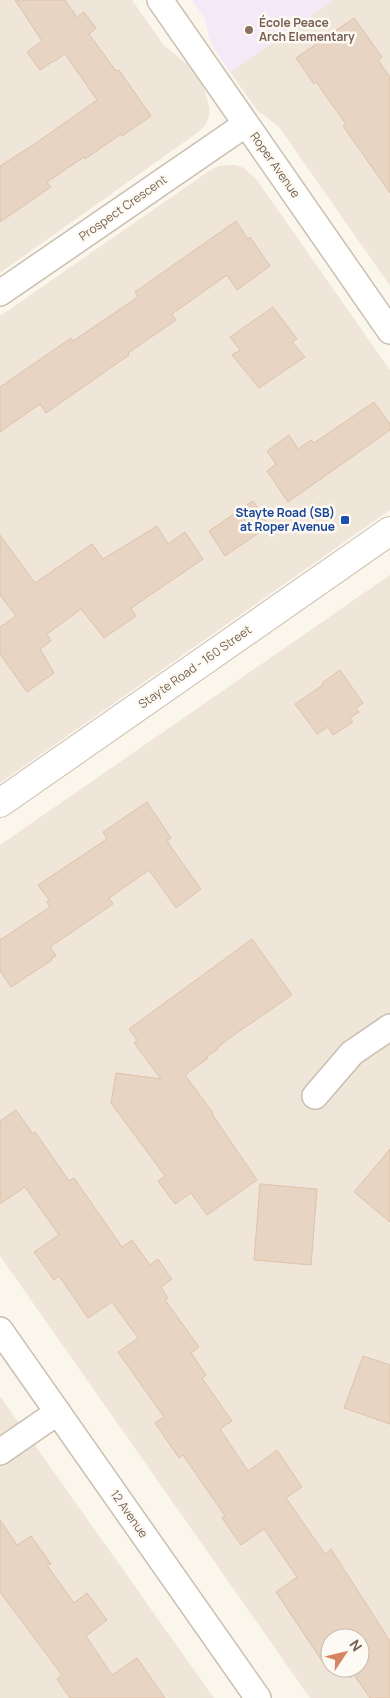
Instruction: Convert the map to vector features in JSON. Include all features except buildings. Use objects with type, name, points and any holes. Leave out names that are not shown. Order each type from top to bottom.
[{"type":"main road","name":"Stayte Road - 160 Street","points":[[0,803],[390,531]]},
{"type":"street","name":"Roper Avenue","points":[[160,0],[390,331]]},
{"type":"street","name":"Prospect Crescent","points":[[0,293],[246,124]]},
{"type":"street","points":[[314,1096],[352,1053],[390,1027]]},
{"type":"street","name":"12 Avenue","points":[[0,1330],[258,1698]]},
{"type":"street","points":[[0,1452],[58,1412]]},
{"type":"shaded area","points":[[0,0],[132,0],[163,44],[188,65],[203,86],[209,105],[209,116],[205,126],[197,133],[0,273]]},
{"type":"shaded area","name":"École Peace Arch Elementary","points":[[192,0],[334,0],[230,72],[211,44],[204,17]]},
{"type":"shaded area","points":[[334,0],[390,0],[390,286],[279,127],[257,110],[230,72]]},
{"type":"shaded area","points":[[236,165],[244,168],[257,180],[390,370],[390,510],[0,783],[0,316],[209,171],[218,166]]},
{"type":"shaded area","points":[[390,575],[390,1698],[310,1698],[0,1256],[0,845]]},
{"type":"shaded area","points":[[0,1396],[214,1698],[0,1698]]},
{"type":"place","name":"École Peace Arch Elementary","points":[[249,30]]},
{"type":"place","name":"Stayte Road (SB) at Roper Avenue","points":[[345,520]]}]
